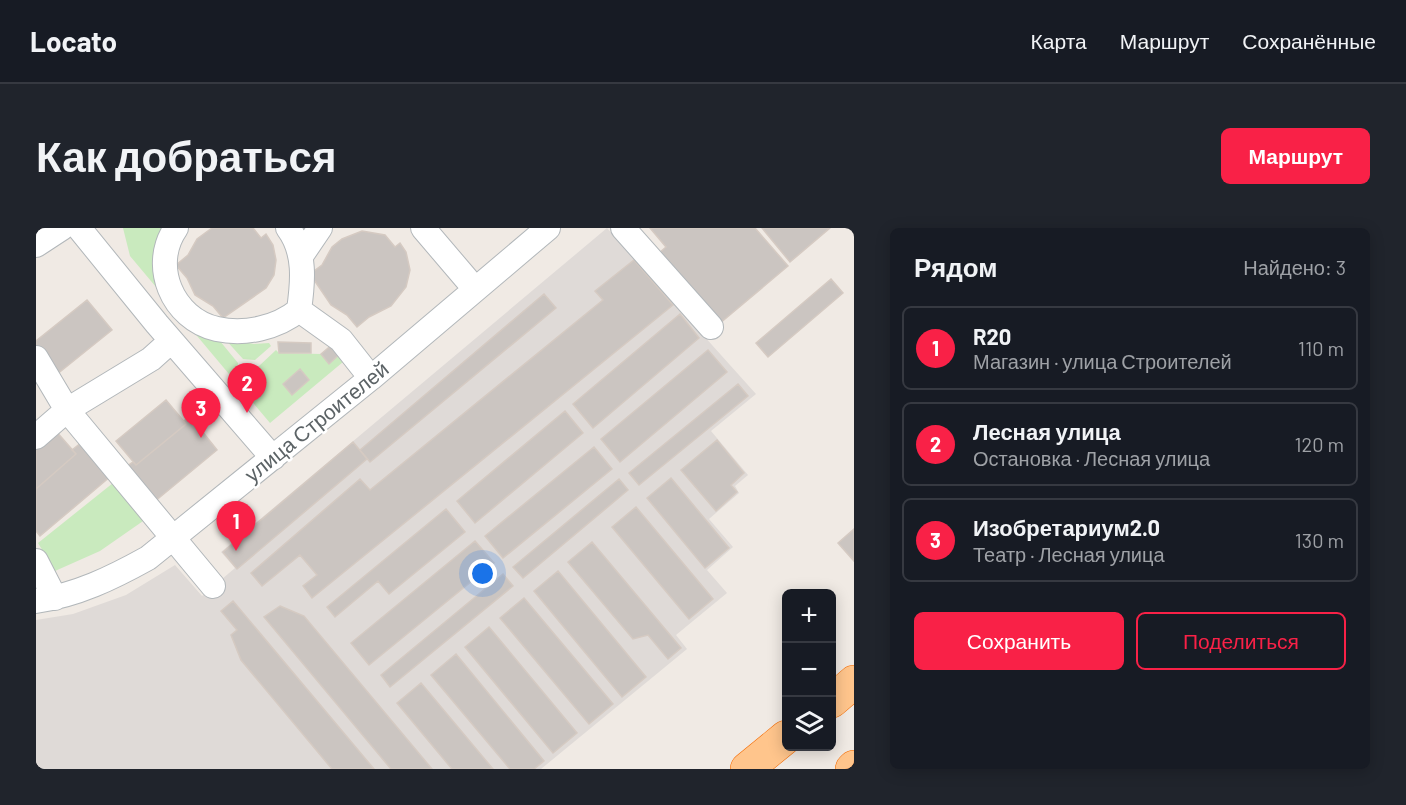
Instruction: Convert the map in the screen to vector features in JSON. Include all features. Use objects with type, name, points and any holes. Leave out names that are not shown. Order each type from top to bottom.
[{"type":"highway","points":[[835,697],[854,682]]},
{"type":"highway","points":[[747,769],[782,740]]},
{"type":"street","points":[[36,245],[63,228]]},
{"type":"street","points":[[176,228],[168,239],[162,265],[167,285],[180,306],[195,320],[216,329],[243,331],[285,322],[299,310],[303,273],[301,256],[288,228]]},
{"type":"street","points":[[301,256],[320,228]]},
{"type":"street","points":[[406,228],[457,268]]},
{"type":"street","points":[[423,228],[475,289]]},
{"type":"street","points":[[623,228],[711,327]]},
{"type":"street","points":[[87,232],[171,341],[273,458]]},
{"type":"street","name":"улица Строителей","points":[[46,599],[111,579],[148,558],[371,378],[475,289],[533,233]]},
{"type":"street","points":[[299,310],[340,340],[371,378]]},
{"type":"street","points":[[36,437],[67,410],[151,358],[171,341]]},
{"type":"street","points":[[36,358],[67,410],[213,586]]},
{"type":"street","points":[[36,561],[46,599]]},
{"type":"shaded area","points":[[607,228],[756,394],[711,431],[748,475],[735,486],[739,493],[709,519],[733,547],[707,570],[727,593],[676,635],[687,649],[541,769],[36,769],[36,620],[73,614],[126,595],[175,565],[202,596],[235,568],[221,552]]},
{"type":"green space","points":[[123,228],[166,228],[156,263],[238,363],[236,374],[244,382],[251,383],[256,379],[259,366],[276,350],[279,353],[321,354],[329,363],[342,352],[349,357],[270,423],[130,256]]},
{"type":"green space","points":[[224,338],[254,344],[269,343],[271,346],[255,360],[243,359]]},
{"type":"green space","points":[[113,483],[146,519],[100,551],[55,571],[38,543]]},
{"type":"building","points":[[212,228],[253,228],[261,238],[266,234],[273,245],[276,260],[274,275],[266,288],[223,318],[213,306],[195,295],[187,278],[176,265],[188,255],[197,239]]},
{"type":"building","points":[[650,228],[755,228],[788,266],[719,324],[659,253],[666,247]]},
{"type":"building","points":[[762,228],[830,228],[790,262]]},
{"type":"building","points":[[362,231],[385,235],[395,247],[400,243],[406,252],[410,270],[406,287],[391,306],[369,317],[357,327],[347,315],[331,305],[310,274],[322,265],[332,247],[342,239]]},
{"type":"building","points":[[634,260],[673,305],[312,598],[303,586],[317,575],[300,555],[262,586],[251,573],[360,479],[370,490],[603,300],[595,291]]},
{"type":"building","points":[[831,279],[843,293],[768,357],[756,343]]},
{"type":"building","points":[[544,294],[556,308],[370,462],[360,450]]},
{"type":"building","points":[[87,300],[112,330],[56,375],[36,351],[36,341]]},
{"type":"building","points":[[680,314],[699,338],[593,428],[573,404]]},
{"type":"building","points":[[278,342],[311,343],[311,353],[279,353]]},
{"type":"building","points":[[334,343],[342,352],[329,364],[321,354]]},
{"type":"building","points":[[708,350],[727,372],[620,462],[601,439]]},
{"type":"building","points":[[300,369],[309,380],[292,395],[283,384]]},
{"type":"building","points":[[738,384],[748,396],[639,485],[629,473]]},
{"type":"building","points":[[166,400],[186,424],[136,465],[116,441]]},
{"type":"building","points":[[565,411],[583,433],[475,523],[457,501]]},
{"type":"building","points":[[190,416],[217,450],[154,502],[126,467],[133,462],[136,465],[186,424],[184,421]]},
{"type":"building","points":[[55,430],[76,454],[36,489],[36,446]]},
{"type":"building","points":[[717,440],[744,473],[731,485],[737,492],[716,511],[681,470]]},
{"type":"building","points":[[82,442],[111,476],[40,536],[36,531],[36,489],[76,454],[72,450]]},
{"type":"building","points":[[353,442],[367,459],[237,569],[223,552]]},
{"type":"building","points":[[594,447],[612,469],[503,558],[485,536]]},
{"type":"building","points":[[671,478],[729,548],[705,568],[647,498]]},
{"type":"building","points":[[619,479],[628,490],[523,578],[513,567]]},
{"type":"building","points":[[636,507],[713,599],[689,619],[612,527]]},
{"type":"building","points":[[446,509],[465,532],[389,594],[378,581],[335,617],[327,607]]},
{"type":"building","points":[[854,529],[854,561],[838,543]]},
{"type":"building","points":[[475,541],[494,563],[369,665],[351,643]]},
{"type":"building","points":[[592,542],[681,648],[668,659],[648,635],[633,639],[568,562]]},
{"type":"building","points":[[558,571],[646,677],[622,697],[534,591]]},
{"type":"building","points":[[503,574],[513,586],[390,687],[381,675]]},
{"type":"building","points":[[524,598],[613,704],[589,724],[500,618]]},
{"type":"building","points":[[233,601],[374,769],[332,769],[241,660],[231,635],[237,630],[221,611]]},
{"type":"building","points":[[280,606],[304,616],[432,769],[391,769],[264,617]]},
{"type":"building","points":[[489,627],[577,733],[553,753],[465,647]]},
{"type":"building","points":[[456,654],[544,761],[534,769],[510,769],[431,675]]},
{"type":"building","points":[[421,683],[493,769],[452,769],[397,703]]},
{"type":"place","name":"Лесная улица","points":[[247,413]]},
{"type":"place","name":"Изобретариум2.0","points":[[201,438]]},
{"type":"place","name":"R20","points":[[236,551]]}]
